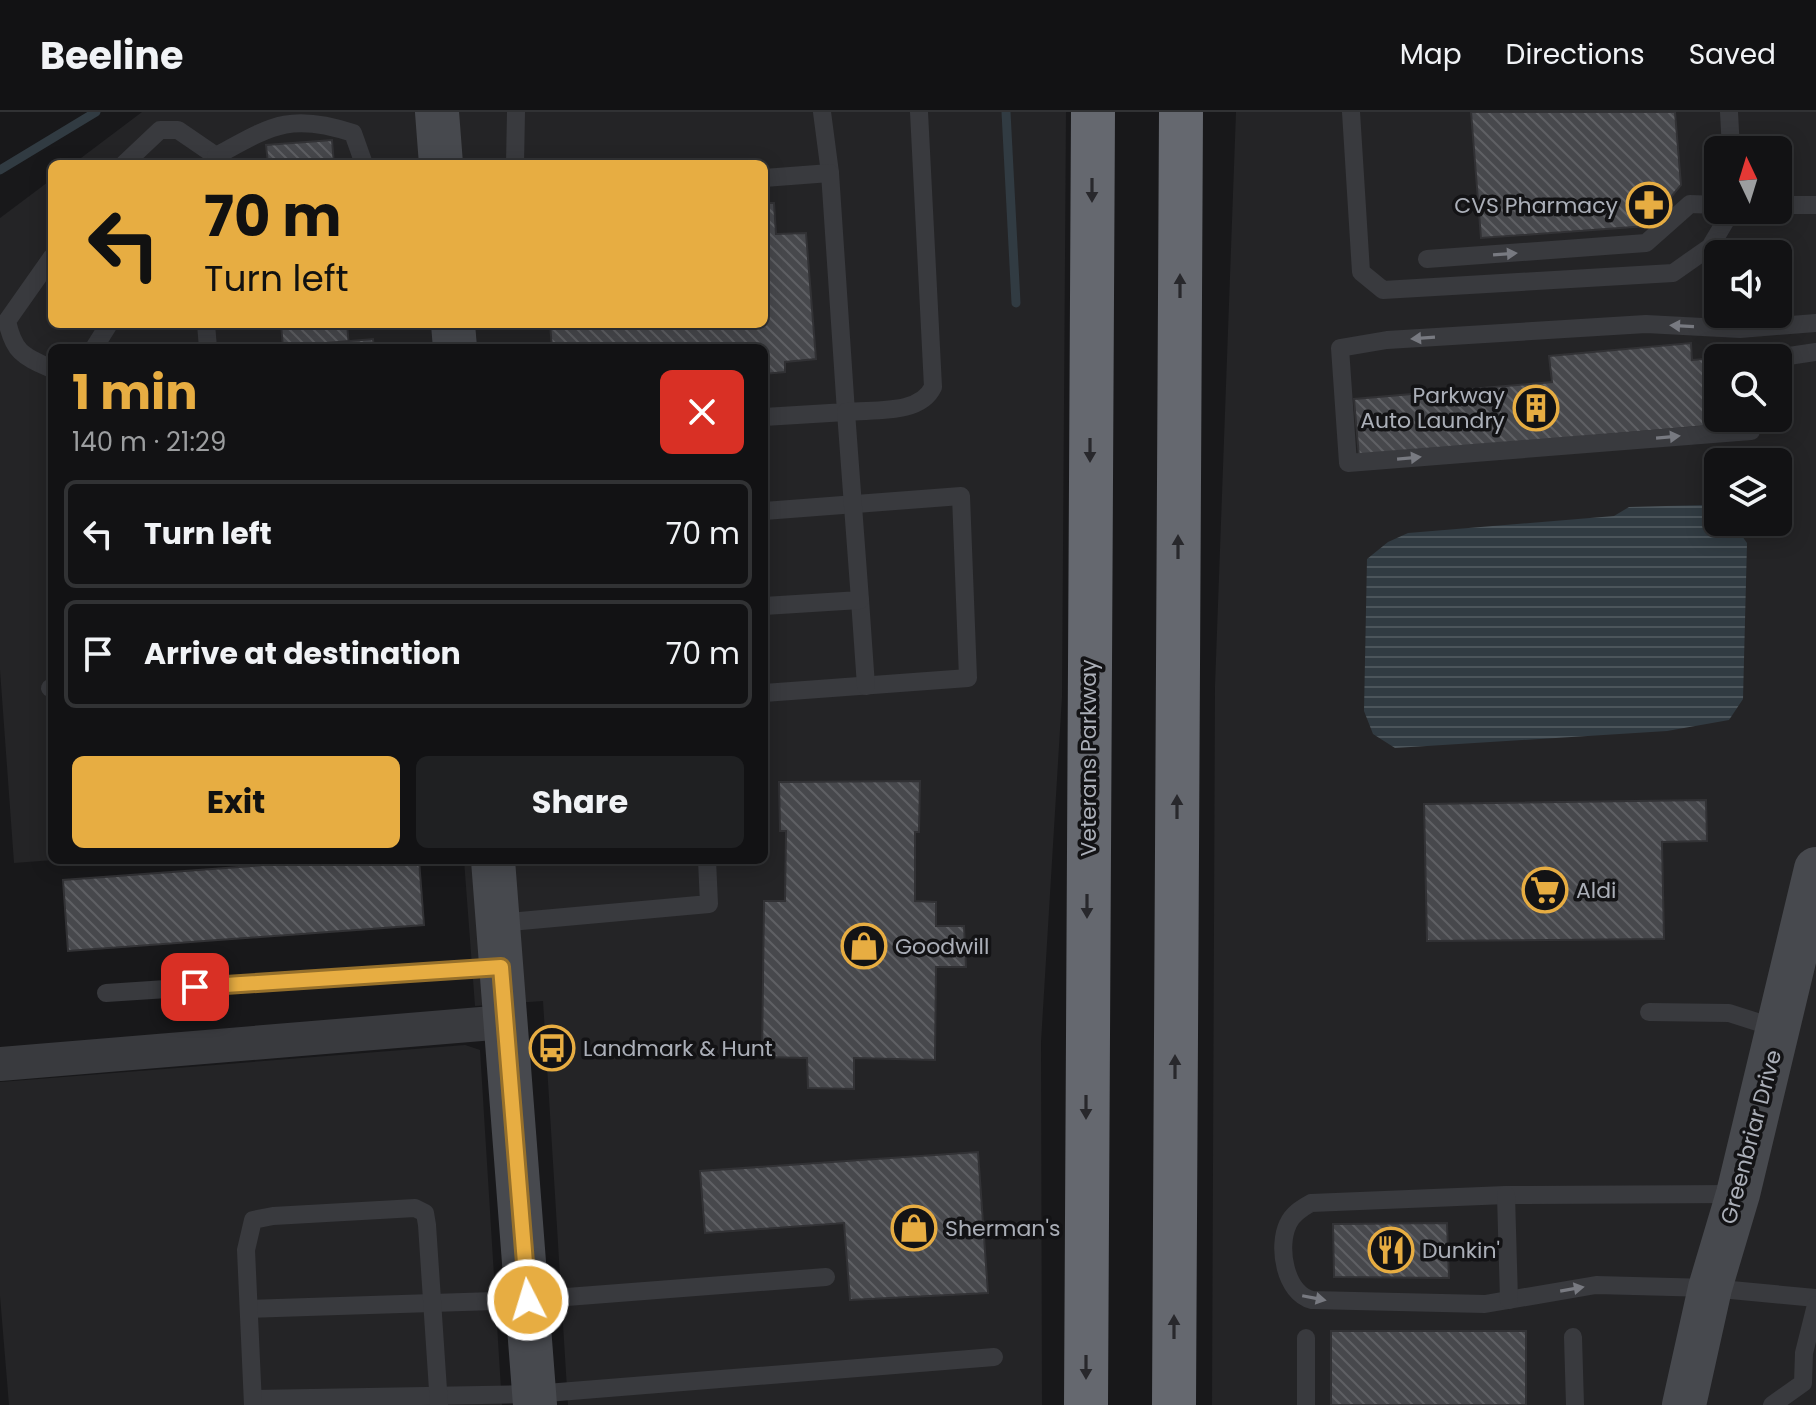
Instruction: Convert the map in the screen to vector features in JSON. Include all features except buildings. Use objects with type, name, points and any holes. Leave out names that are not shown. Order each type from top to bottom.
[{"type":"highway","name":"Veterans Parkway","points":[[1086,1405],[1093,112]]},
{"type":"highway","points":[[1174,1405],[1181,112]]},
{"type":"street","points":[[437,112],[441,160]]},
{"type":"street","points":[[493,864],[534,1399]]},
{"type":"street","name":"Greenbriar Drive","points":[[1684,1405],[1710,1288],[1738,1194],[1815,875]]},
{"type":"street","points":[[0,1064],[505,1022]]},
{"type":"lane","points":[[515,160],[516,112]]},
{"type":"lane","points":[[822,112],[830,173],[866,686]]},
{"type":"lane","points":[[768,417],[916,405],[928,398],[933,387],[919,112]]},
{"type":"lane","points":[[1351,112],[1361,272],[1383,290],[1673,273],[1710,247],[1724,224]]},
{"type":"lane","points":[[1729,112],[1730,136]]},
{"type":"lane","points":[[128,160],[160,130],[178,130],[216,160],[280,121],[321,118],[353,133],[363,160]]},
{"type":"lane","points":[[768,178],[830,173]]},
{"type":"lane","points":[[1427,259],[1646,243],[1690,204],[1704,204]]},
{"type":"lane","points":[[1792,205],[1816,205]]},
{"type":"lane","points":[[48,263],[7,321],[12,344],[26,358],[48,367]]},
{"type":"lane","points":[[1738,432],[1348,463],[1340,348],[1387,340],[1646,324],[1740,329],[1816,323]]},
{"type":"lane","points":[[1792,356],[1816,352]]},
{"type":"lane","points":[[768,511],[961,496],[968,678],[768,693]]},
{"type":"lane","points":[[768,606],[860,600]]},
{"type":"lane","points":[[498,923],[709,904],[707,864]]},
{"type":"lane","points":[[106,993],[501,967]]},
{"type":"lane","points":[[1649,1012],[1729,1013],[1779,1029]]},
{"type":"lane","points":[[1738,1194],[1506,1195],[1311,1203],[1289,1221],[1285,1237],[1287,1276],[1292,1287],[1304,1298],[1485,1304],[1596,1285],[1710,1288],[1816,1298]]},
{"type":"lane","points":[[1506,1195],[1509,1300]]},
{"type":"lane","points":[[439,1400],[425,1213],[415,1208],[402,1208],[253,1220],[246,1250],[253,1402],[534,1399],[994,1357]]},
{"type":"lane","points":[[249,1309],[528,1300],[826,1277]]},
{"type":"lane","points":[[1772,1405],[1809,1383],[1804,1353],[1816,1305]]},
{"type":"lane","points":[[1573,1337],[1575,1405]]},
{"type":"lane","points":[[1306,1338],[1306,1405]]},
{"type":"shaded area","points":[[142,112],[1066,112],[1062,697],[1041,1042],[1042,1405],[568,1405],[543,1001],[475,1006],[464,864],[768,864],[768,344],[48,344],[48,860],[14,863],[0,670],[0,218],[48,182],[48,328],[768,328],[768,160],[78,160]]},
{"type":"shaded area","points":[[1236,112],[1816,112],[1816,1405],[1212,1405],[1215,686]]},
{"type":"shaded area","points":[[1703,505],[1704,536],[1742,536],[1747,543],[1743,699],[1729,720],[1667,731],[1395,748],[1373,734],[1364,711],[1367,559],[1388,542],[1408,533],[1614,516],[1629,507]]},
{"type":"shaded area","points":[[465,1045],[480,1050],[502,1405],[9,1405],[0,1296],[0,1082]]},
{"type":"waterway","points":[[0,170],[96,112]]},
{"type":"waterway","points":[[1006,112],[1016,303]]},
{"type":"place","name":"CVS Pharmacy","points":[[1649,205]]},
{"type":"place","name":"Parkway Auto Laundry","points":[[1536,408]]},
{"type":"place","name":"Aldi","points":[[1545,890]]},
{"type":"place","name":"Goodwill","points":[[864,946]]},
{"type":"place","name":"Landmark & Hunt","points":[[552,1048]]},
{"type":"place","name":"Sherman's","points":[[914,1228]]},
{"type":"place","name":"Dunkin'","points":[[1391,1250]]},
{"type":"route","points":[[195,987],[501,967],[528,1300]]}]
